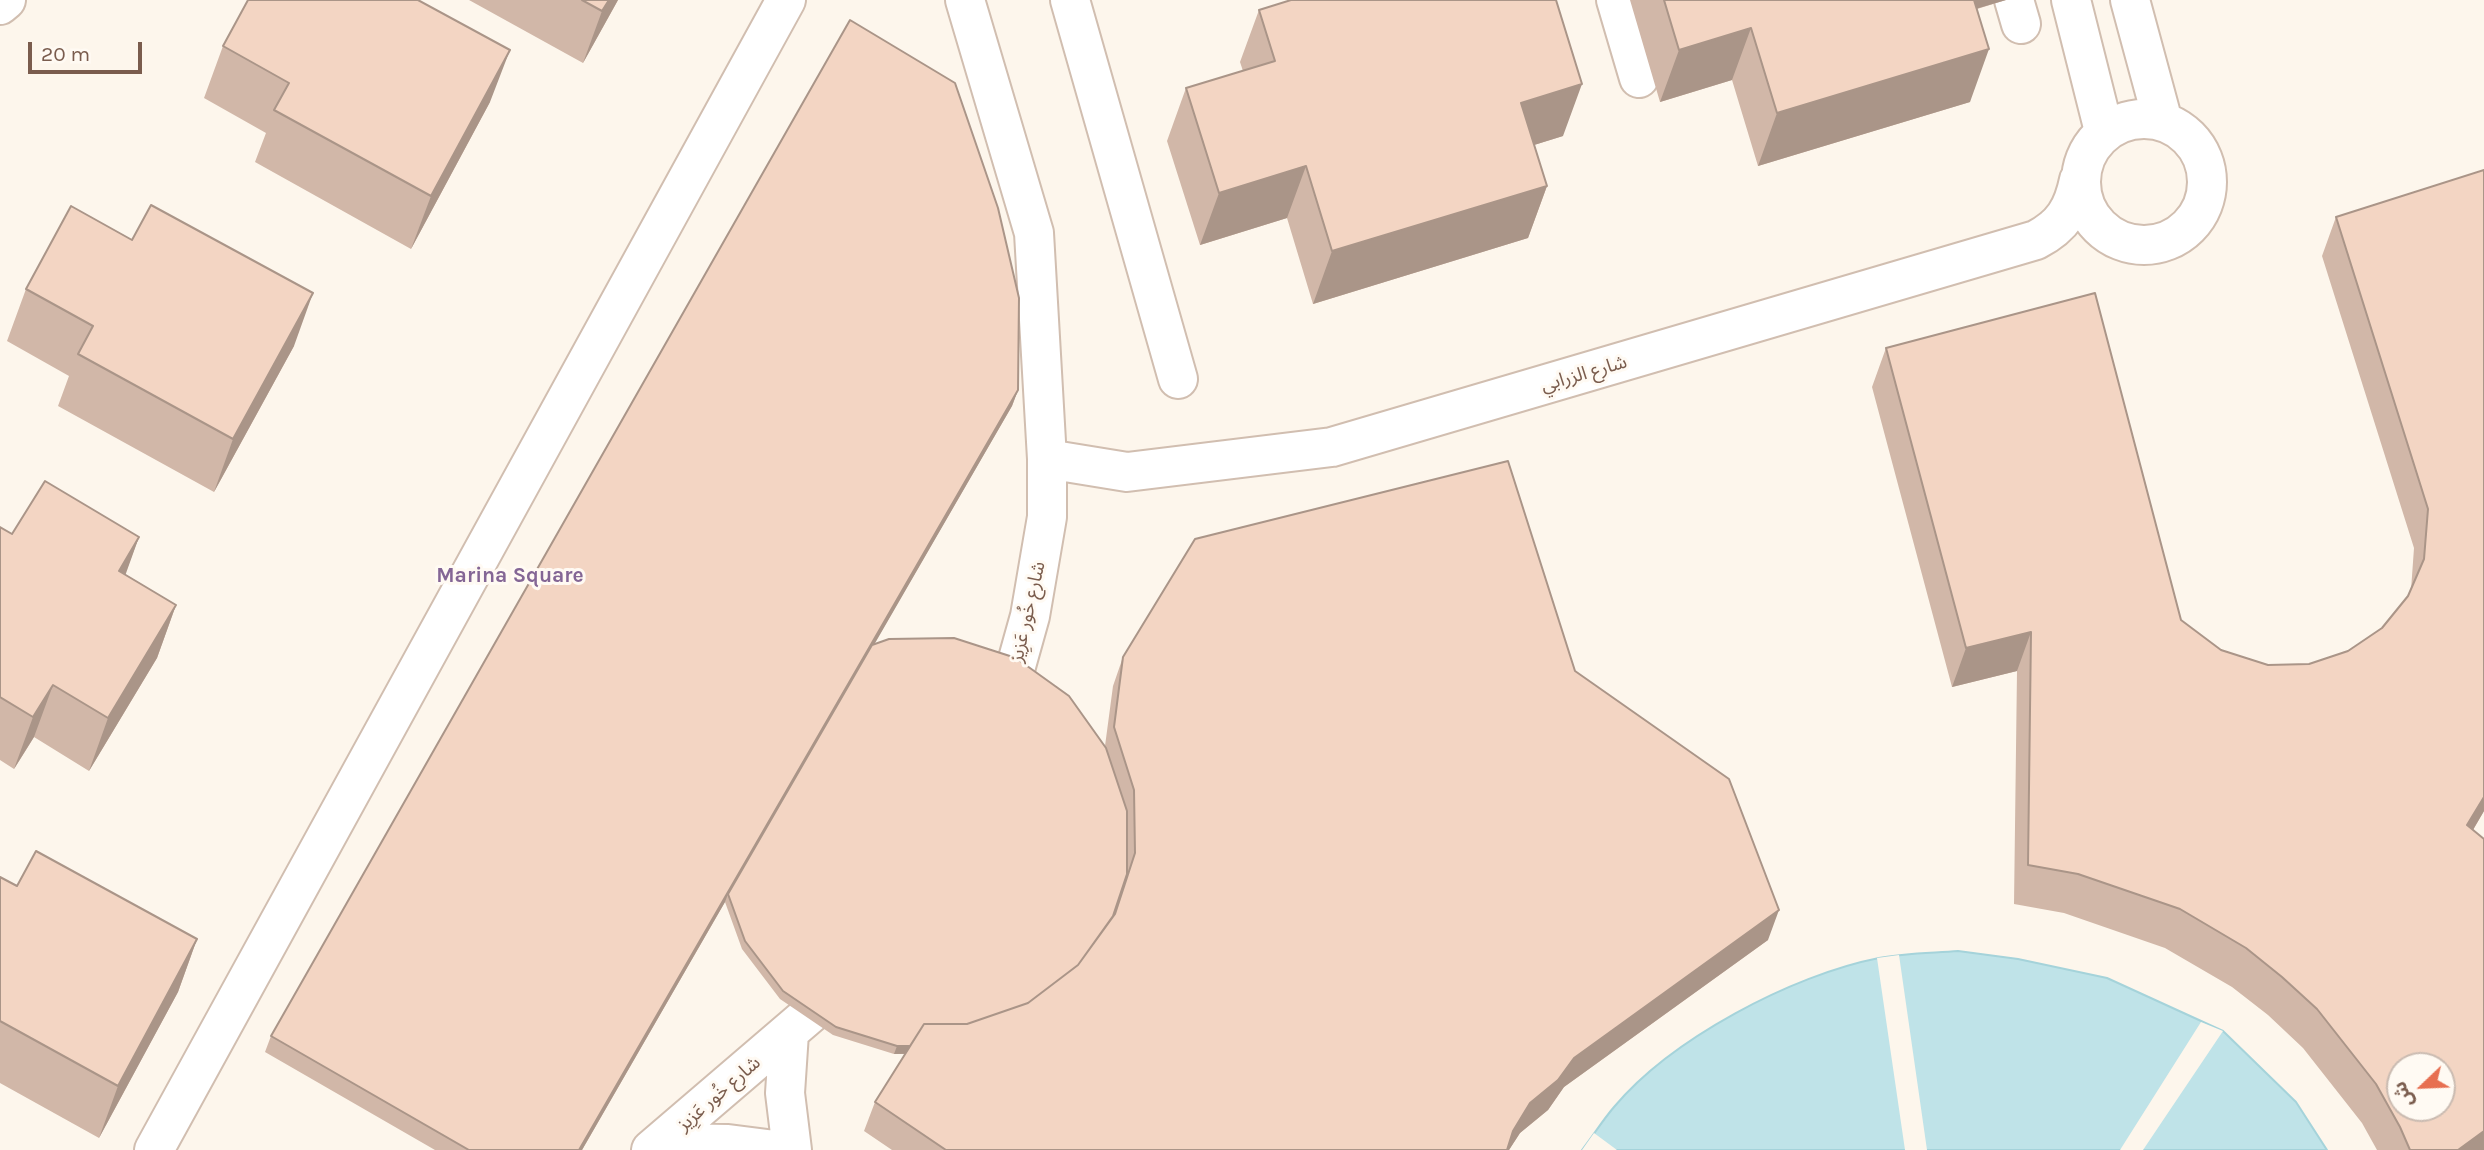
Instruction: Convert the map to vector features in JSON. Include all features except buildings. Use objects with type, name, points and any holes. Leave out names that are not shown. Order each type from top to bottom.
[{"type":"street","points":[[0,5],[6,0]]},
{"type":"street","points":[[154,1150],[786,0]]},
{"type":"street","name":"شارع خُور عَزِيز","points":[[965,0],[1034,233]]},
{"type":"street","name":"شارع خُور عَزِيز","points":[[991,0],[1030,148],[1036,205],[1034,233],[1047,459],[1047,517],[1030,616],[993,736]]},
{"type":"street","points":[[1070,0],[1178,379]]},
{"type":"street","points":[[1616,0],[1639,78]]},
{"type":"street","points":[[2071,0],[2104,131]]},
{"type":"street","points":[[2130,0],[2163,122]]},
{"type":"street","points":[[2139,118],[2163,122],[2190,138],[2200,153],[2206,170],[2207,189],[2203,206],[2182,233],[2167,242],[2133,245],[2054,231],[2075,203],[2083,161],[2091,145],[2104,131],[2120,122],[2139,118]]},
{"type":"street","points":[[2080,180],[2082,198],[2089,215],[2115,240]]},
{"type":"street","name":"شارع الزرابي","points":[[1047,459],[1127,472],[1332,447],[1817,306],[2036,240],[2054,231]]},
{"type":"street","name":"شارع خُور عَزِيز","points":[[657,1147],[862,970],[870,959]]},
{"type":"street","points":[[789,1033],[785,1093],[792,1150]]},
{"type":"street","points":[[657,1147],[728,1144],[775,1150]]},
{"type":"water","points":[[1958,951],[2018,959],[2107,978],[2223,1031],[2296,1102],[2327,1150],[1582,1150],[1610,1112],[1638,1082],[1667,1057],[1735,1013],[1809,979],[1845,966],[1889,956]]},
{"type":"pier","points":[[1899,955],[1927,1150],[1905,1150],[1877,958]]},
{"type":"pier","points":[[2201,1022],[2223,1031],[2143,1150],[2120,1150]]},
{"type":"pier","points":[[1594,1133],[1617,1150],[1582,1150]]},
{"type":"district","name":"Marina Square","points":[[510,576]]}]
